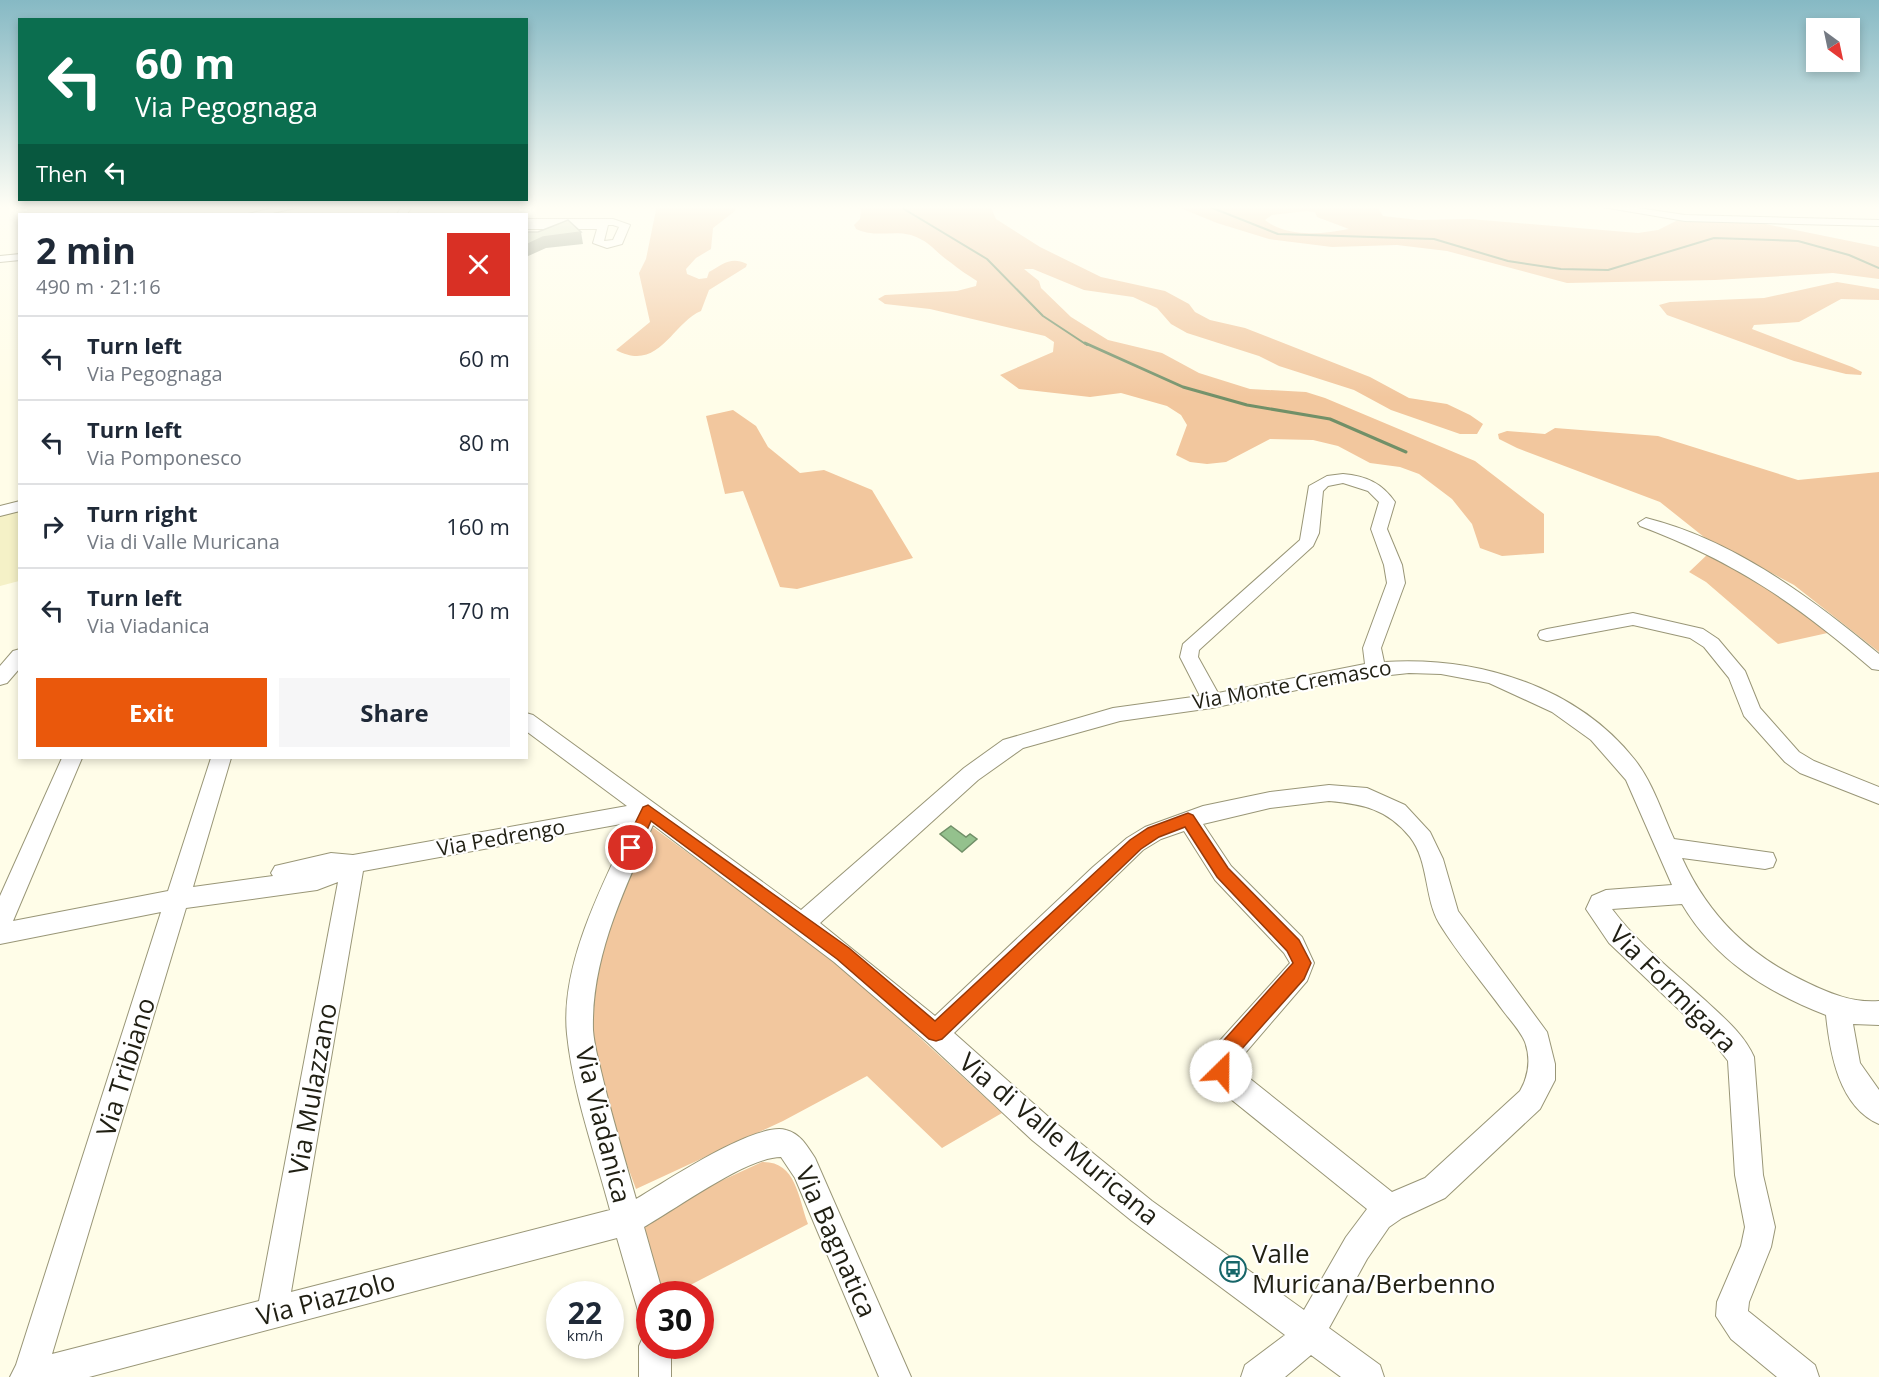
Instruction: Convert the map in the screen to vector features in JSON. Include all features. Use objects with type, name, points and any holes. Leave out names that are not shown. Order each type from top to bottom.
[{"type":"street","points":[[1212,700],[1189,657],[1190,648],[1307,542],[1311,533],[1315,489],[1330,480],[1347,479],[1366,483],[1383,494],[1387,502],[1379,529],[1393,565],[1396,583],[1372,648],[1375,668]]},
{"type":"street","points":[[0,511],[18,506]]},
{"type":"street","points":[[1646,523],[1703,543],[1758,571],[1807,604],[1879,664]]},
{"type":"street","points":[[1547,635],[1633,619],[1696,633],[1711,643],[1738,676],[1751,711],[1792,757],[1808,767],[1879,796]]},
{"type":"street","points":[[6,673],[18,658]]},
{"type":"street","name":"Via Monte Cremasco","points":[[802,924],[996,753],[1019,742],[1060,730],[1124,724],[1212,700],[1375,668],[1420,666],[1473,672],[1510,683],[1550,703],[1605,741],[1637,780],[1687,894],[1715,934],[1747,962],[1789,987],[1838,1007],[1861,1013],[1879,1013]]},
{"type":"street","name":"Via di Valle Muricana","points":[[528,721],[858,966],[1060,1145],[1142,1211],[1368,1377]]},
{"type":"street","points":[[0,923],[72,759]]},
{"type":"street","name":"Via Tribiano","points":[[27,1377],[221,759]]},
{"type":"street","points":[[936,1033],[1135,844],[1153,832],[1188,819],[1270,800],[1329,793],[1367,796],[1392,808],[1415,827],[1428,848],[1448,916],[1534,1034],[1540,1049],[1543,1072],[1537,1090],[1530,1100],[1428,1193],[1389,1208],[1366,1233],[1306,1333],[1292,1351],[1257,1377]]},
{"type":"street","name":"Via Pedrengo","points":[[0,934],[178,899],[317,880],[339,873],[353,864],[648,811]]},
{"type":"street","name":"Via Viadanica","points":[[644,1281],[583,1053],[581,995],[591,949],[614,886],[648,811]]},
{"type":"street","points":[[1188,819],[1223,873],[1293,945],[1302,961],[1298,974],[1224,1055],[1220,1064],[1222,1073],[1249,1098],[1389,1208]]},
{"type":"street","points":[[1665,847],[1765,860]]},
{"type":"street","name":"Via Mulazzano","points":[[272,1313],[353,864]]},
{"type":"street","name":"Via Formigara","points":[[1687,894],[1606,900],[1600,903],[1598,909],[1618,936],[1723,1034],[1741,1058],[1749,1175],[1760,1227],[1756,1247],[1733,1302],[1732,1316],[1742,1329],[1803,1377]]},
{"type":"street","points":[[1838,1007],[1846,1067],[1859,1089],[1879,1110]]},
{"type":"street","name":"Via Bagnatica","points":[[627,1221],[749,1150],[768,1143],[784,1143],[791,1147],[804,1168],[894,1377]]},
{"type":"street","name":"Via Piazzolo","points":[[27,1377],[627,1221]]},
{"type":"street","points":[[655,1359],[655,1377]]},
{"type":"shaded area","points":[[641,269],[686,269],[687,274],[699,279],[707,278],[709,272],[714,269],[742,269],[709,290],[701,311],[682,325],[664,344],[643,355],[631,355],[616,350],[650,322],[639,273]]},
{"type":"shaded area","points":[[959,269],[1024,269],[1039,281],[1041,288],[1071,317],[1108,340],[1162,353],[1199,373],[1250,389],[1306,392],[1325,398],[1475,461],[1544,514],[1544,553],[1502,556],[1480,548],[1472,524],[1452,499],[1419,474],[1400,467],[1370,463],[1338,446],[1313,440],[1270,439],[1226,462],[1207,464],[1190,462],[1176,455],[1187,425],[1181,415],[1167,406],[1121,393],[1090,397],[1019,389],[1000,375],[1053,352],[1054,342],[1045,336],[930,309],[885,304],[878,299],[885,295],[957,291],[976,286],[977,281]]},
{"type":"shaded area","points":[[1034,269],[1085,269],[1101,277],[1165,291],[1189,304],[1195,312],[1210,320],[1245,328],[1370,377],[1409,398],[1447,404],[1483,424],[1477,434],[1460,434],[1391,410],[1354,390],[1187,333],[1171,324],[1157,308],[1133,297],[1084,290]]},
{"type":"shaded area","points":[[1515,269],[1879,269],[1879,279],[1833,273],[1715,280],[1567,283]]},
{"type":"shaded area","points":[[1837,282],[1879,289],[1879,300],[1841,299],[1799,322],[1754,325],[1752,329],[1852,367],[1862,372],[1861,375],[1846,374],[1794,361],[1667,315],[1659,305],[1670,302],[1764,298]]},
{"type":"shaded area","points":[[733,410],[756,426],[768,447],[800,473],[824,470],[872,490],[913,558],[797,589],[780,587],[743,491],[725,494],[706,416]]},
{"type":"shaded area","points":[[1555,428],[1658,436],[1798,480],[1879,472],[1879,652],[1794,585],[1704,537],[1660,502],[1517,448],[1499,439],[1498,434],[1507,431],[1545,434]]},
{"type":"shaded area","points":[[18,506],[18,581],[0,586],[0,511]]},
{"type":"shaded area","points":[[1709,553],[1723,558],[1832,632],[1778,644],[1706,582],[1689,572]]},
{"type":"shaded area","points":[[651,826],[835,960],[1002,1113],[942,1148],[867,1076],[783,1121],[636,1189],[605,1105],[590,1019],[604,937]]},
{"type":"shaded area","points":[[951,826],[966,837],[970,834],[977,839],[962,852],[940,834]]},
{"type":"shaded area","points":[[762,1162],[782,1167],[789,1174],[798,1192],[808,1224],[698,1281],[653,1281],[638,1219]]},
{"type":"waterway","points":[[997,269],[1043,316],[1087,345]]},
{"type":"waterway","points":[[1573,269],[1610,269]]},
{"type":"waterway","points":[[1085,343],[1183,387],[1247,405],[1330,419],[1406,452]]},
{"type":"place","name":"Valle Muricana/Berbenno","points":[[1233,1269]]},
{"type":"route","points":[[631,848],[648,811],[843,954],[936,1033],[1135,844],[1153,832],[1188,819],[1203,847],[1223,873],[1293,945],[1300,954],[1302,963],[1298,974],[1224,1055],[1220,1064],[1221,1071]]}]
